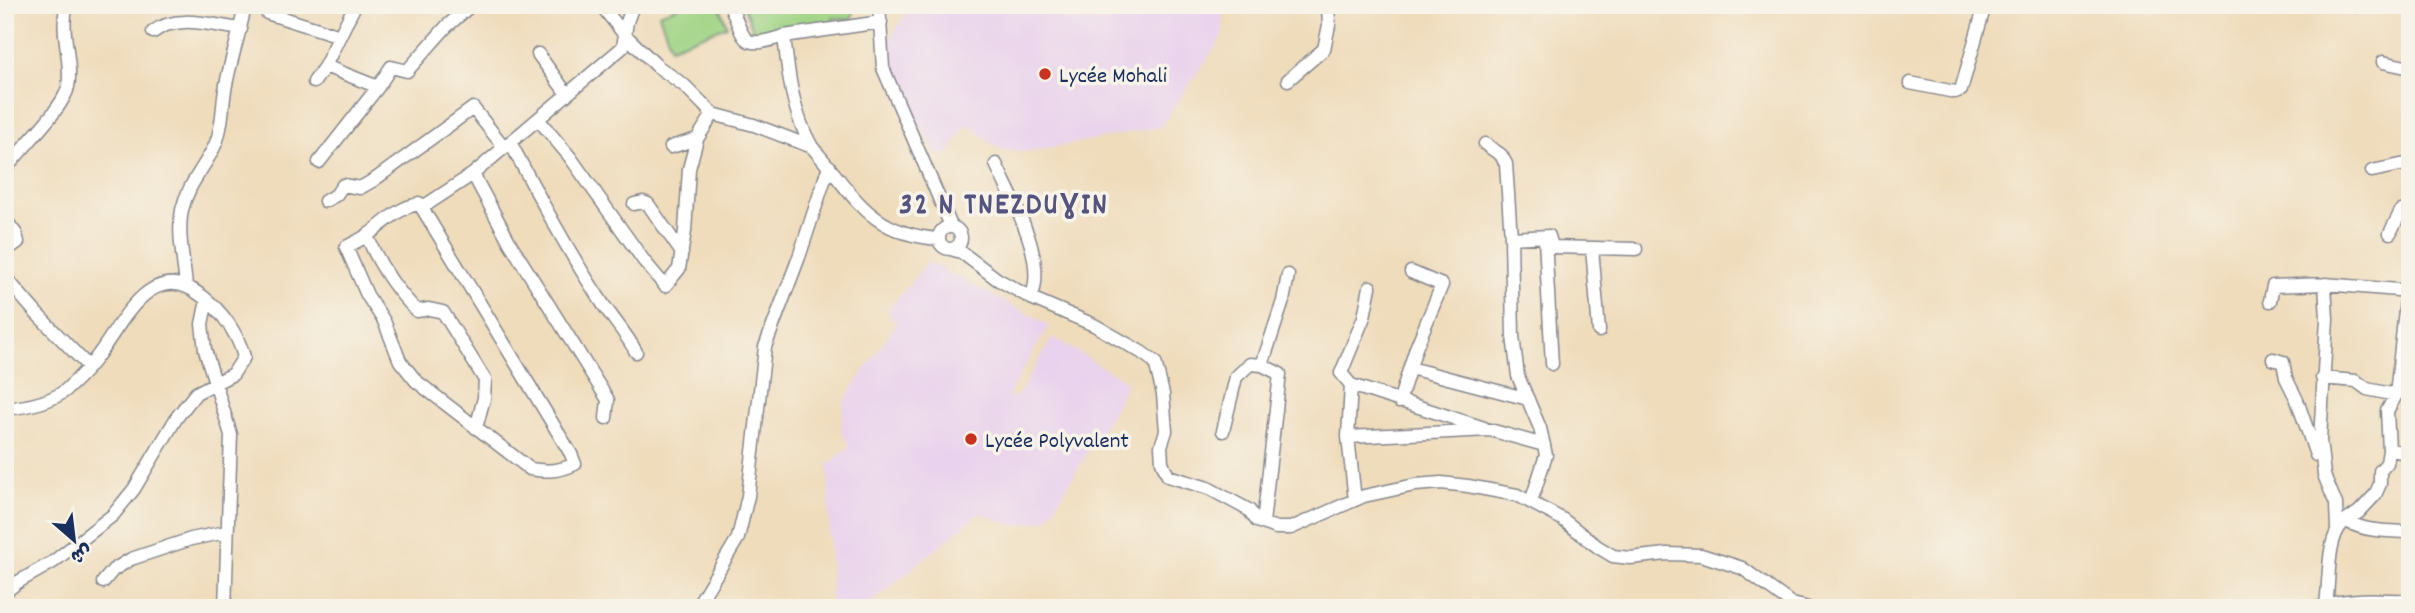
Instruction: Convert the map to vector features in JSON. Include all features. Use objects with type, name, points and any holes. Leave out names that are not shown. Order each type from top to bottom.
[{"type":"street","points":[[5,170],[59,107],[68,88],[67,44],[63,25],[67,5]]},
{"type":"street","points":[[186,286],[181,213],[190,185],[203,168],[223,121],[225,89],[245,5]]},
{"type":"street","points":[[263,5],[267,13],[340,36]]},
{"type":"street","points":[[314,82],[325,66],[355,5]]},
{"type":"street","points":[[319,162],[391,67],[407,71],[414,66],[446,27],[471,5]]},
{"type":"street","points":[[601,5],[624,34],[657,66],[685,86],[713,114],[754,125],[812,147]]},
{"type":"street","points":[[419,203],[575,464],[545,472],[530,469],[416,381],[400,361],[384,321],[368,295],[346,247],[367,236],[398,212],[419,203],[426,205],[473,174],[623,47],[624,34],[634,5]]},
{"type":"street","points":[[730,5],[740,34],[745,39],[761,43],[784,36],[881,22]]},
{"type":"street","points":[[879,5],[883,68],[951,226],[958,230],[956,245],[997,279],[1031,298],[1094,325],[1155,362],[1163,394],[1166,431],[1161,446],[1162,462],[1168,476],[1208,488],[1249,510],[1257,521],[1276,528],[1291,528],[1355,500],[1391,489],[1441,484],[1517,495],[1562,519],[1613,556],[1630,558],[1667,554],[1701,555],[1742,568],[1792,604],[1808,608]]},
{"type":"street","points":[[1288,80],[1324,49],[1329,25],[1328,5]]},
{"type":"street","points":[[1910,83],[1955,92],[1961,90],[1985,5]]},
{"type":"street","points":[[153,32],[161,26],[183,21],[241,29]]},
{"type":"street","points":[[784,36],[788,71],[800,120],[812,147],[861,206],[877,221],[915,235],[939,239]]},
{"type":"street","points":[[538,54],[567,94]]},
{"type":"street","points":[[2383,62],[2410,68]]},
{"type":"street","points":[[325,66],[378,87]]},
{"type":"street","points":[[325,201],[336,195],[343,185],[360,188],[374,180],[473,108],[507,145],[600,299],[626,333],[636,352]]},
{"type":"street","points":[[538,119],[570,157],[665,286],[679,269],[689,169],[697,139],[713,114]]},
{"type":"street","points":[[671,147],[697,139]]},
{"type":"street","points":[[1485,145],[1501,155],[1506,164],[1513,336],[1518,376],[1540,428],[1546,454],[1531,502]]},
{"type":"street","points":[[2372,172],[2410,163]]},
{"type":"street","points":[[996,164],[1033,252],[1035,288],[1031,298]]},
{"type":"street","points":[[696,608],[738,538],[748,496],[765,347],[829,166]]},
{"type":"street","points":[[473,174],[510,243],[608,400],[606,418]]},
{"type":"street","points":[[634,204],[648,204],[682,253]]},
{"type":"street","points":[[2390,233],[2401,211],[2410,209]]},
{"type":"street","points":[[5,219],[16,234],[18,242],[5,251]]},
{"type":"street","points":[[951,226],[941,232],[939,239],[943,246],[956,245]]},
{"type":"street","points":[[367,236],[379,265],[404,298],[416,311],[429,309],[443,312],[485,380],[484,398],[476,428]]},
{"type":"street","points":[[1545,236],[1552,364]]},
{"type":"street","points":[[1511,238],[1549,236],[1552,247],[1636,248]]},
{"type":"street","points":[[1592,248],[1599,331]]},
{"type":"street","points":[[1399,402],[1442,285],[1411,272]]},
{"type":"street","points":[[1262,365],[1283,301],[1288,275]]},
{"type":"street","points":[[5,277],[89,367]]},
{"type":"street","points":[[5,409],[46,401],[64,392],[89,367],[132,305],[153,288],[175,283],[186,286],[206,300],[239,339],[244,357],[233,374],[196,393],[177,417],[134,489],[113,515],[53,562],[5,592]]},
{"type":"street","points":[[2325,284],[2327,319],[2320,440],[2324,475],[2341,525]]},
{"type":"street","points":[[2270,301],[2273,286],[2325,284],[2409,291],[2395,401],[2387,411],[2387,463],[2380,471],[2380,484],[2375,495],[2359,512],[2341,525],[2332,540],[2321,606],[2358,600],[2410,601]]},
{"type":"street","points":[[1370,287],[1364,317],[1341,373],[1351,385],[1544,445]]},
{"type":"street","points":[[206,300],[202,324],[205,350],[231,435],[225,608]]},
{"type":"street","points":[[2273,359],[2283,362],[2286,378],[2297,400],[2315,454],[2322,464]]},
{"type":"street","points":[[1223,431],[1236,377],[1250,364],[1262,365],[1279,374],[1263,523]]},
{"type":"street","points":[[1410,368],[1528,399]]},
{"type":"street","points":[[2322,378],[2356,381],[2367,389],[2396,395]]},
{"type":"street","points":[[1351,385],[1348,437],[1355,500]]},
{"type":"street","points":[[1348,437],[1490,430]]},
{"type":"street","points":[[2389,450],[2410,453]]},
{"type":"street","points":[[2341,525],[2375,531],[2410,532]]},
{"type":"street","points":[[103,582],[113,570],[131,559],[164,550],[191,538],[226,533]]},
{"type":"shaded area","name":"Lycée Mohali","points":[[913,5],[1223,5],[1223,36],[1160,127],[1028,152],[999,149],[967,124],[947,156],[936,152],[895,82],[887,42]]},
{"type":"shaded area","name":"Lycée Polyvalent","points":[[928,261],[1049,325],[1008,395],[1016,398],[1053,337],[1127,382],[1114,409],[1047,520],[1015,526],[980,513],[864,608],[837,608],[831,601],[828,465],[850,447],[841,431],[844,401],[896,324],[888,311]]},
{"type":"green space","points":[[683,5],[719,5],[727,26],[671,47],[659,14]]},
{"type":"green space","points":[[743,5],[856,5],[851,20],[833,18],[833,24],[755,35]]},
{"type":"place","name":"Lycée Mohali","points":[[1045,74]]},
{"type":"place","name":"Lycée Polyvalent","points":[[971,439]]},
{"type":"district","name":"32 N TNEZDUƔIN","points":[[1004,203]]}]
